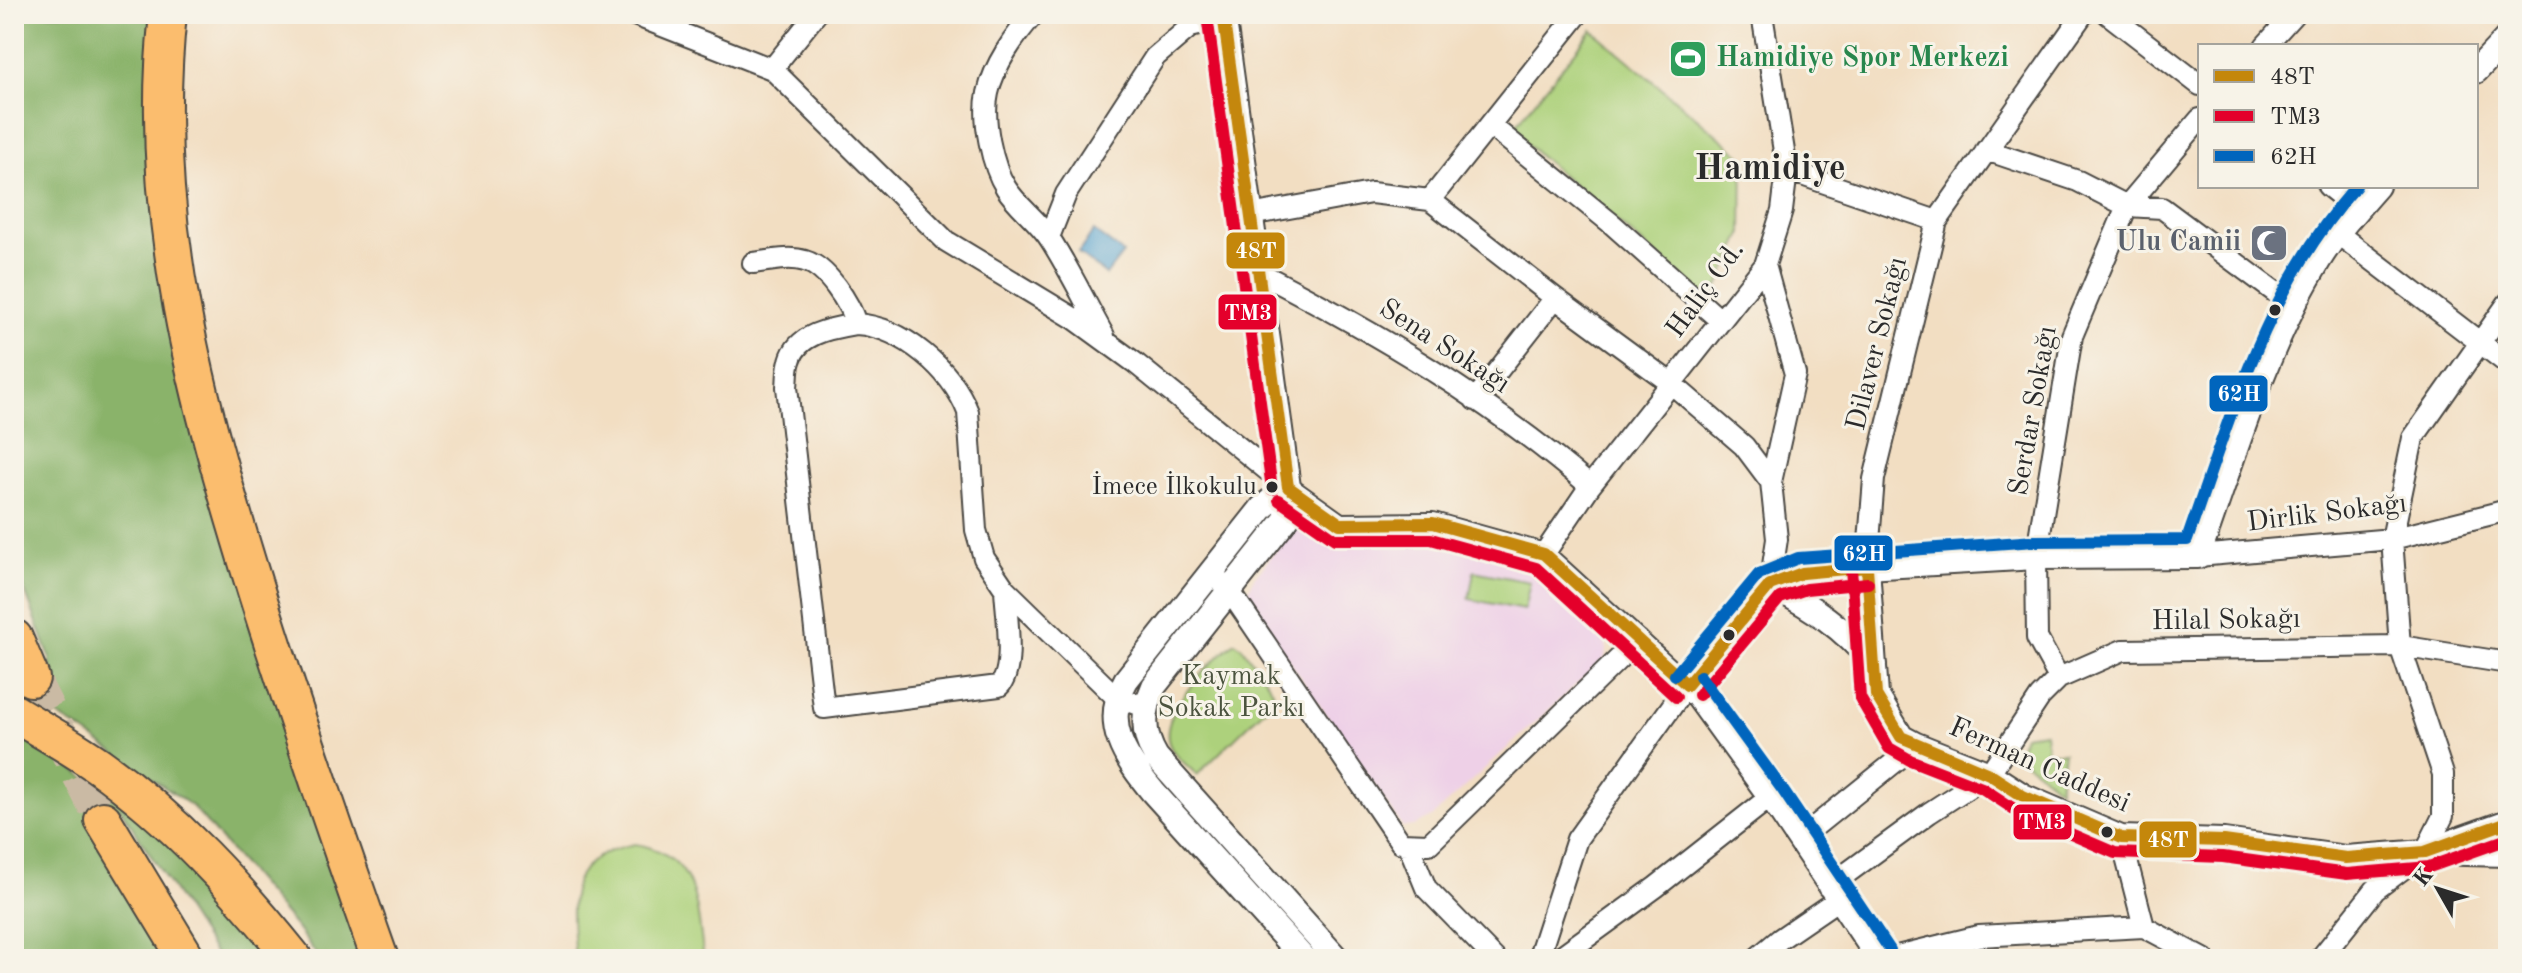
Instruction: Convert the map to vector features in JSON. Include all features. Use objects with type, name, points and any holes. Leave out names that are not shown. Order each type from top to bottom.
[{"type":"highway","points":[[168,14],[162,120],[163,181],[175,282],[185,330],[217,461],[260,602],[380,959]]},
{"type":"highway","points":[[14,638],[31,678]]},
{"type":"highway","points":[[14,713],[96,763],[129,789],[224,877],[294,959]]},
{"type":"highway","points":[[103,820],[187,959]]},
{"type":"street","points":[[632,14],[772,69],[946,241],[1075,319],[1288,487],[1340,524],[1433,523],[1544,554],[1687,685],[1769,798],[1877,959]]},
{"type":"street","points":[[772,69],[816,14]]},
{"type":"street","points":[[1034,14],[1009,49],[988,93],[986,122],[993,153],[1006,187],[1049,237],[1108,343]]},
{"type":"street","points":[[1430,200],[1578,14]]},
{"type":"street","name":"Haliç Cd.","points":[[1544,554],[1590,486],[1765,265],[1782,211],[1787,170],[1762,14]]},
{"type":"street","name":"Dilaver Sokağı","points":[[1867,567],[1874,479],[1937,221],[2083,14]]},
{"type":"street","points":[[2108,14],[2198,83]]},
{"type":"street","points":[[2267,44],[2294,14]]},
{"type":"street","points":[[1049,237],[1066,194],[1155,57],[1190,27],[1223,16],[1288,487],[1287,518],[1154,686],[1146,707],[1144,731],[1156,757],[1337,959]]},
{"type":"street","points":[[2478,69],[2508,37]]},
{"type":"street","name":"Serdar Sokağı","points":[[2059,678],[2037,638],[2036,557],[2072,336],[2127,206],[2198,121]]},
{"type":"street","points":[[1490,125],[1612,224],[1721,321]]},
{"type":"street","points":[[1986,150],[2078,181],[2127,206],[2162,208],[2294,306]]},
{"type":"street","points":[[1787,170],[1937,221]]},
{"type":"street","points":[[2331,188],[2357,209]]},
{"type":"street","points":[[1538,959],[1577,839],[1687,685],[1770,585],[1802,573],[1867,567],[2036,557],[2198,556],[2279,334],[2314,268],[2337,233],[2375,188]]},
{"type":"street","points":[[1250,215],[1371,193],[1430,200],[1672,384],[1744,446],[1771,482]]},
{"type":"street","points":[[2337,233],[2508,364]]},
{"type":"street","points":[[753,263],[793,259],[808,261],[839,291],[851,307],[856,324]]},
{"type":"street","points":[[1765,265],[1795,374],[1771,482],[1777,539],[1770,585]]},
{"type":"street","name":"Sena Sokağı","points":[[1256,271],[1354,322],[1429,367],[1538,442],[1590,486]]},
{"type":"street","points":[[1475,400],[1555,298]]},
{"type":"street","points":[[2320,959],[2375,890],[2425,852],[2443,816],[2443,774],[2400,646],[2392,539],[2413,438],[2508,303]]},
{"type":"street","points":[[1005,589],[1009,665],[1005,680],[999,686],[824,708],[787,387],[790,358],[801,343],[824,330],[856,324],[872,325],[892,332],[938,367],[961,394],[968,412],[976,530],[984,558],[1005,589],[1116,697],[1146,707]]},
{"type":"street","points":[[1288,487],[1263,507],[1126,680],[1116,697],[1117,730],[1132,766],[1304,959]]},
{"type":"street","name":"Dirlik Sokağı","points":[[2198,556],[2392,539],[2508,510]]},
{"type":"street","name":"Ferman Caddesi","points":[[1867,567],[1876,695],[1901,737],[1989,774],[2023,796],[2121,838],[2224,841],[2346,858],[2425,852],[2508,854]]},
{"type":"street","points":[[1211,572],[1229,590],[1401,843],[1429,844],[1638,640]]},
{"type":"street","points":[[1770,585],[1811,606],[1851,637],[1874,664]]},
{"type":"street","name":"Hilal Sokağı","points":[[2059,678],[2123,650],[2400,646],[2508,663]]},
{"type":"street","points":[[1756,959],[1929,813],[1989,774],[2040,697],[2059,678]]},
{"type":"street","points":[[1798,840],[1916,745]]},
{"type":"street","points":[[1557,959],[1656,887],[1769,798]]},
{"type":"street","name":"Ferman Caddesi","points":[[2425,852],[2508,822]]},
{"type":"street","points":[[2121,838],[2144,927]]},
{"type":"street","points":[[1408,844],[1426,888],[1495,959]]},
{"type":"street","points":[[1885,959],[1979,936],[2144,927],[2204,959]]},
{"type":"shaded area","name":"İmece İlkokulu","points":[[1306,522],[1358,540],[1401,530],[1517,555],[1558,579],[1608,627],[1605,658],[1432,817],[1414,826],[1403,827],[1251,605],[1248,591],[1253,579],[1294,528]]},
{"type":"green space","points":[[14,14],[153,14],[148,158],[370,959],[320,959],[192,806],[78,728],[14,690],[14,677],[27,690],[51,679],[50,658],[14,561]]},
{"type":"green space","points":[[1592,30],[1743,157],[1742,234],[1711,302],[1511,131]]},
{"type":"green space","points":[[1474,571],[1530,582],[1524,610],[1469,599]]},
{"type":"green space","name":"Kaymak Sokak Parkı","points":[[1235,642],[1242,647],[1272,689],[1275,699],[1197,775],[1171,748],[1168,735],[1170,720],[1200,675]]},
{"type":"green space","points":[[2045,732],[2047,752],[2064,752],[2059,788],[2017,755],[2024,735]]},
{"type":"green space","points":[[14,735],[58,758],[161,832],[280,959],[218,959],[120,808],[91,822],[171,959],[14,959]]},
{"type":"green space","points":[[635,844],[672,859],[683,871],[696,902],[704,959],[575,959],[572,918],[576,884],[594,859],[611,850]]},
{"type":"water","points":[[1094,231],[1123,253],[1106,275],[1078,253]]},
{"type":"tunnel","points":[[31,678],[103,820]]},
{"type":"transit line","name":"48T","points":[[1223,14],[1288,487]]},
{"type":"transit line","name":"TM3","points":[[1207,16],[1272,489]]},
{"type":"transit line","name":"62H","points":[[1675,675],[1759,574],[1798,558],[2035,541],[2187,540],[2236,400],[2275,309],[2298,266],[2354,188]]},
{"type":"transit line","name":"48T","points":[[1288,487],[1340,524],[1433,523],[1544,554],[1687,685]]},
{"type":"transit line","name":"TM3","points":[[1279,500],[1335,539],[1431,539],[1536,568],[1676,697]]},
{"type":"transit line","name":"48T","points":[[1867,567],[1876,695],[1901,737],[1989,774],[2023,796],[2121,838],[2224,841],[2346,858],[2425,852],[2508,822]]},
{"type":"transit line","name":"48T","points":[[1687,685],[1770,585],[1802,573],[1867,567]]},
{"type":"transit line","name":"TM3","points":[[1851,568],[1860,698],[1889,748],[1910,760],[1982,788],[2017,811],[2115,853],[2223,857],[2347,874],[2429,867],[2508,839]]},
{"type":"transit line","name":"TM3","points":[[1699,695],[1780,598],[1806,589],[1868,583]]},
{"type":"transit line","name":"62H","points":[[1700,676],[1782,789],[1890,950]]},
{"type":"place","name":"Hamidiye Spor Merkezi","points":[[1688,59]]},
{"type":"place","name":"Ulu Camii","points":[[2269,243]]},
{"type":"place","name":"İmece İlkokulu","points":[[1272,487]]},
{"type":"district","name":"Hamidiye","points":[[1770,170]]}]
